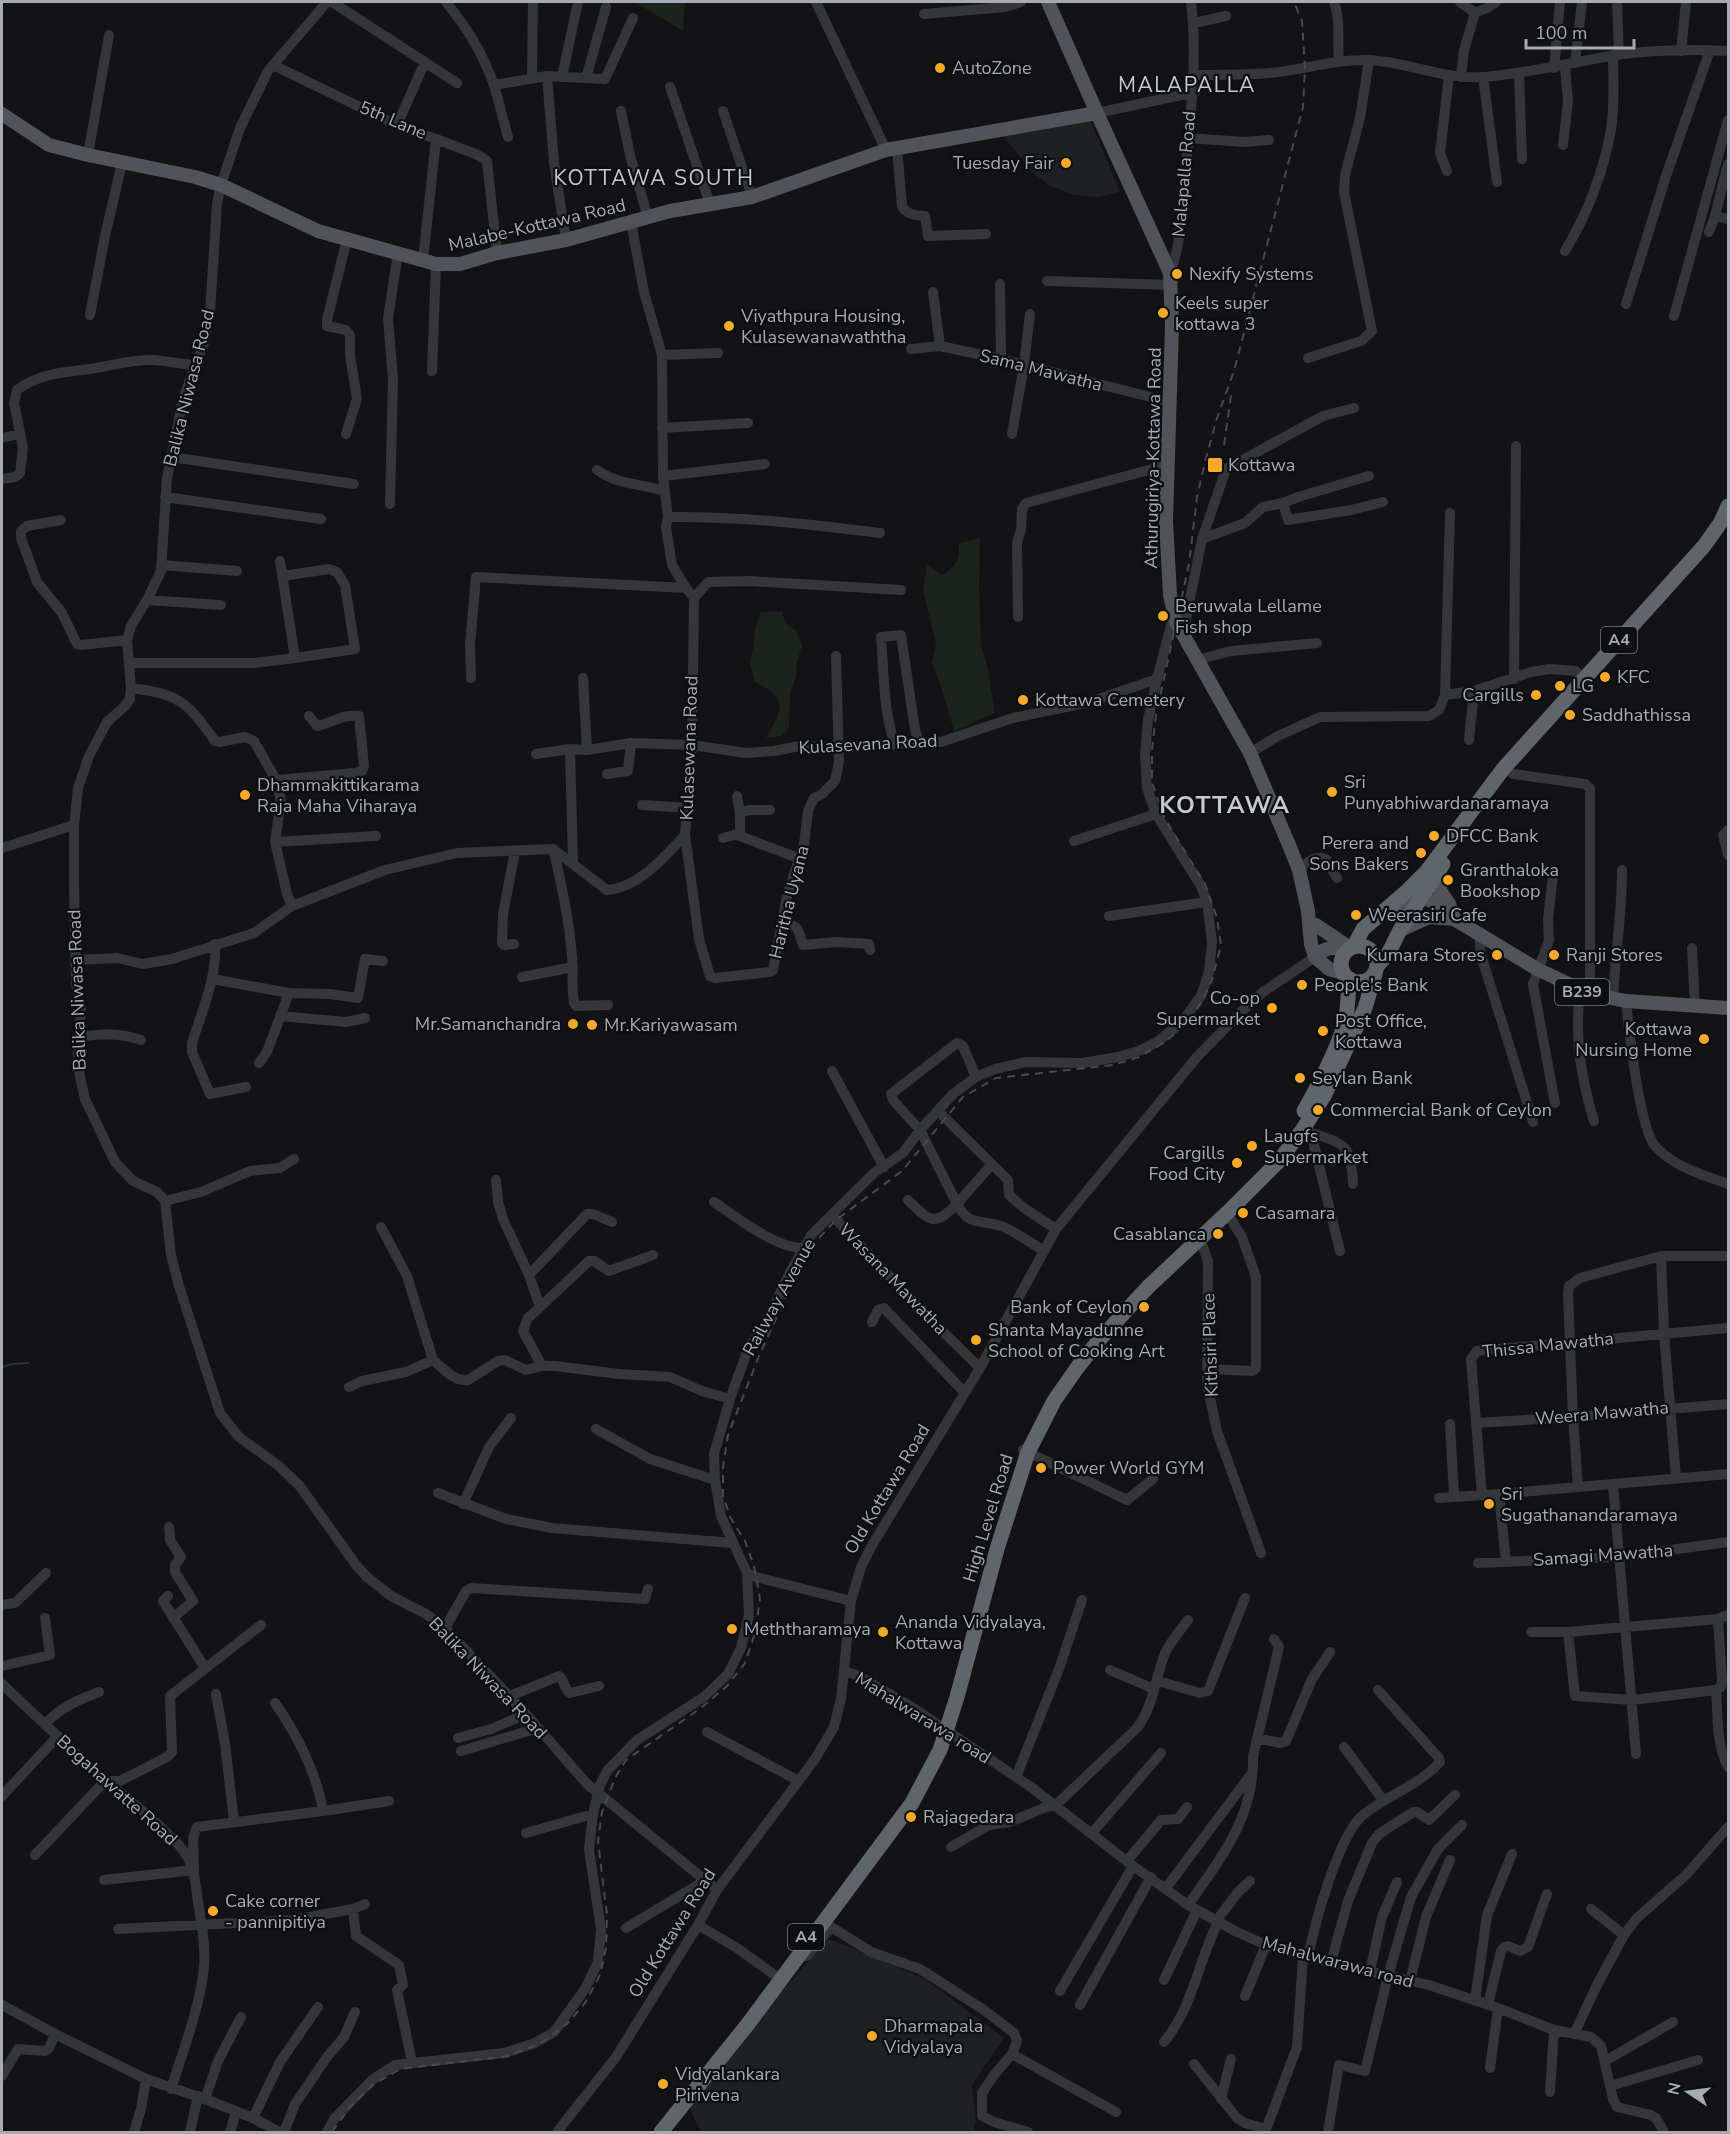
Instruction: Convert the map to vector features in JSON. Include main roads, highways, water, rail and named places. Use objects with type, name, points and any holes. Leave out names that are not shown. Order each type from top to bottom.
[{"type":"highway","name":"A4","points":[[1350,948],[1363,929],[1427,871],[1503,769],[1704,546],[1721,522],[1728,506]]},
{"type":"highway","name":"High Level Road","points":[[1025,1451],[1053,1401],[1077,1368],[1148,1287],[1227,1213],[1307,1131],[1365,1008],[1376,969],[1388,954],[1420,898],[1459,842],[1555,720],[1720,533],[1728,516]]},
{"type":"highway","points":[[1360,945],[1371,949],[1377,959],[1376,969],[1371,978],[1360,982],[1346,976],[1341,961],[1350,948],[1360,945]]},
{"type":"highway","name":"High Level Road","points":[[660,2133],[748,2024],[912,1803],[940,1750],[992,1547],[1025,1451],[1049,1398],[1096,1335],[1145,1283],[1206,1226],[1289,1134],[1317,1087],[1341,1032],[1346,1015],[1346,976]]},
{"type":"highway","name":"High Level Road","points":[[650,2133],[776,1976],[908,1801],[926,1770],[944,1730]]},
{"type":"main road","name":"Athurugiriya-Kottawa Road","points":[[1048,2],[1171,279],[1167,555],[1170,595],[1176,622],[1250,753],[1299,870],[1308,911],[1309,932],[1318,953]]},
{"type":"main road","name":"Malabe-Kottawa Road","points":[[2,114],[49,144],[122,163],[195,177],[221,185],[318,231],[430,262],[460,264],[566,240],[648,218],[752,197],[892,149],[1097,113]]},
{"type":"main road","points":[[1433,880],[1449,904],[1452,915]]},
{"type":"main road","points":[[1376,918],[1391,912],[1405,902],[1420,898]]},
{"type":"main road","name":"B239","points":[[1420,898],[1429,900],[1537,969],[1585,993],[1619,1000],[1728,1008]]},
{"type":"main road","name":"Athurugiriya-Kottawa Road","points":[[1308,911],[1316,925],[1318,953]]},
{"type":"main road","name":"B239","points":[[1400,930],[1429,917],[1452,915]]},
{"type":"main road","points":[[1316,925],[1350,948]]},
{"type":"main road","points":[[1346,976],[1329,969],[1318,953],[1330,947],[1350,948]]},
{"type":"waterway","points":[[2,1367],[28,1363]]},
{"type":"railway","points":[[332,2132],[350,2107],[374,2084],[400,2069],[509,2056],[541,2043],[567,2024],[585,2003],[600,1975],[606,1948],[607,1915],[598,1841],[602,1812],[615,1778],[626,1760],[701,1708],[727,1686],[745,1663],[755,1633],[760,1599],[754,1566],[745,1541],[730,1517],[723,1495],[723,1467],[728,1435],[759,1356],[790,1288],[817,1240],[836,1220],[902,1171],[963,1097],[996,1078],[1113,1065],[1139,1057],[1165,1042],[1189,1021],[1212,980],[1221,945],[1217,918],[1205,884],[1165,819],[1152,783],[1152,750],[1156,715],[1189,564],[1197,497],[1205,462],[1217,418],[1234,371],[1303,107],[1305,69],[1302,21],[1294,2]]},
{"type":"railway","points":[[1224,445],[1231,395]]},
{"type":"place","name":"AutoZone","points":[[940,68]]},
{"type":"place","name":"Tuesday Fair","points":[[1066,163]]},
{"type":"place","name":"Nexify Systems","points":[[1177,274]]},
{"type":"place","name":"Keels super kottawa 3","points":[[1163,313]]},
{"type":"place","name":"Viyathpura Housing, Kulasewanawaththa","points":[[729,326]]},
{"type":"place","name":"Kottawa","points":[[1215,465]]},
{"type":"place","name":"Beruwala Lellame Fish shop","points":[[1163,616]]},
{"type":"place","name":"KFC","points":[[1605,677]]},
{"type":"place","name":"LG","points":[[1560,686]]},
{"type":"place","name":"Cargills","points":[[1536,695]]},
{"type":"place","name":"Kottawa Cemetery","points":[[1023,700]]},
{"type":"place","name":"Saddhathissa","points":[[1570,715]]},
{"type":"place","name":"Sri Punyabhiwardanaramaya","points":[[1332,792]]},
{"type":"place","name":"Dhammakittikarama Raja Maha Viharaya","points":[[245,795]]},
{"type":"place","name":"DFCC Bank","points":[[1434,836]]},
{"type":"place","name":"Perera and Sons Bakers","points":[[1421,853]]},
{"type":"place","name":"Granthaloka Bookshop","points":[[1448,880]]},
{"type":"place","name":"Weerasiri Cafe","points":[[1356,915]]},
{"type":"place","name":"Kumara Stores","points":[[1497,955]]},
{"type":"place","name":"Ranji Stores","points":[[1554,955]]},
{"type":"place","name":"People's Bank","points":[[1302,985]]},
{"type":"place","name":"Co-op Supermarket","points":[[1272,1008]]},
{"type":"place","name":"Mr.Samanchandra","points":[[573,1024]]},
{"type":"place","name":"Mr.Kariyawasam","points":[[592,1025]]},
{"type":"place","name":"Post Office, Kottawa","points":[[1323,1031]]},
{"type":"place","name":"Kottawa Nursing Home","points":[[1704,1039]]},
{"type":"place","name":"Seylan Bank","points":[[1300,1078]]},
{"type":"place","name":"Commercial Bank of Ceylon","points":[[1318,1110]]},
{"type":"place","name":"Laugfs Supermarket","points":[[1252,1146]]},
{"type":"place","name":"Cargills Food City","points":[[1237,1163]]},
{"type":"place","name":"Casamara","points":[[1243,1213]]},
{"type":"place","name":"Casablanca","points":[[1218,1234]]},
{"type":"place","name":"Bank of Ceylon","points":[[1144,1307]]},
{"type":"place","name":"Shanta Mayadunne School of Cooking Art","points":[[976,1340]]},
{"type":"place","name":"Power World GYM","points":[[1041,1468]]},
{"type":"place","name":"Sri Sugathanandaramaya","points":[[1489,1504]]},
{"type":"place","name":"Meththaramaya","points":[[732,1629]]},
{"type":"place","name":"Ananda Vidyalaya, Kottawa","points":[[883,1632]]},
{"type":"place","name":"Rajagedara","points":[[911,1817]]},
{"type":"place","name":"Cake corner - pannipitiya","points":[[213,1911]]},
{"type":"place","name":"Dharmapala Vidyalaya","points":[[872,2036]]},
{"type":"place","name":"Vidyalankara Pirivena","points":[[663,2084]]},
{"type":"district","name":"MALAPALLA","points":[[1187,85]]},
{"type":"district","name":"KOTTAWA SOUTH","points":[[654,178]]},
{"type":"district","name":"KOTTAWA","points":[[1225,805]]}]
